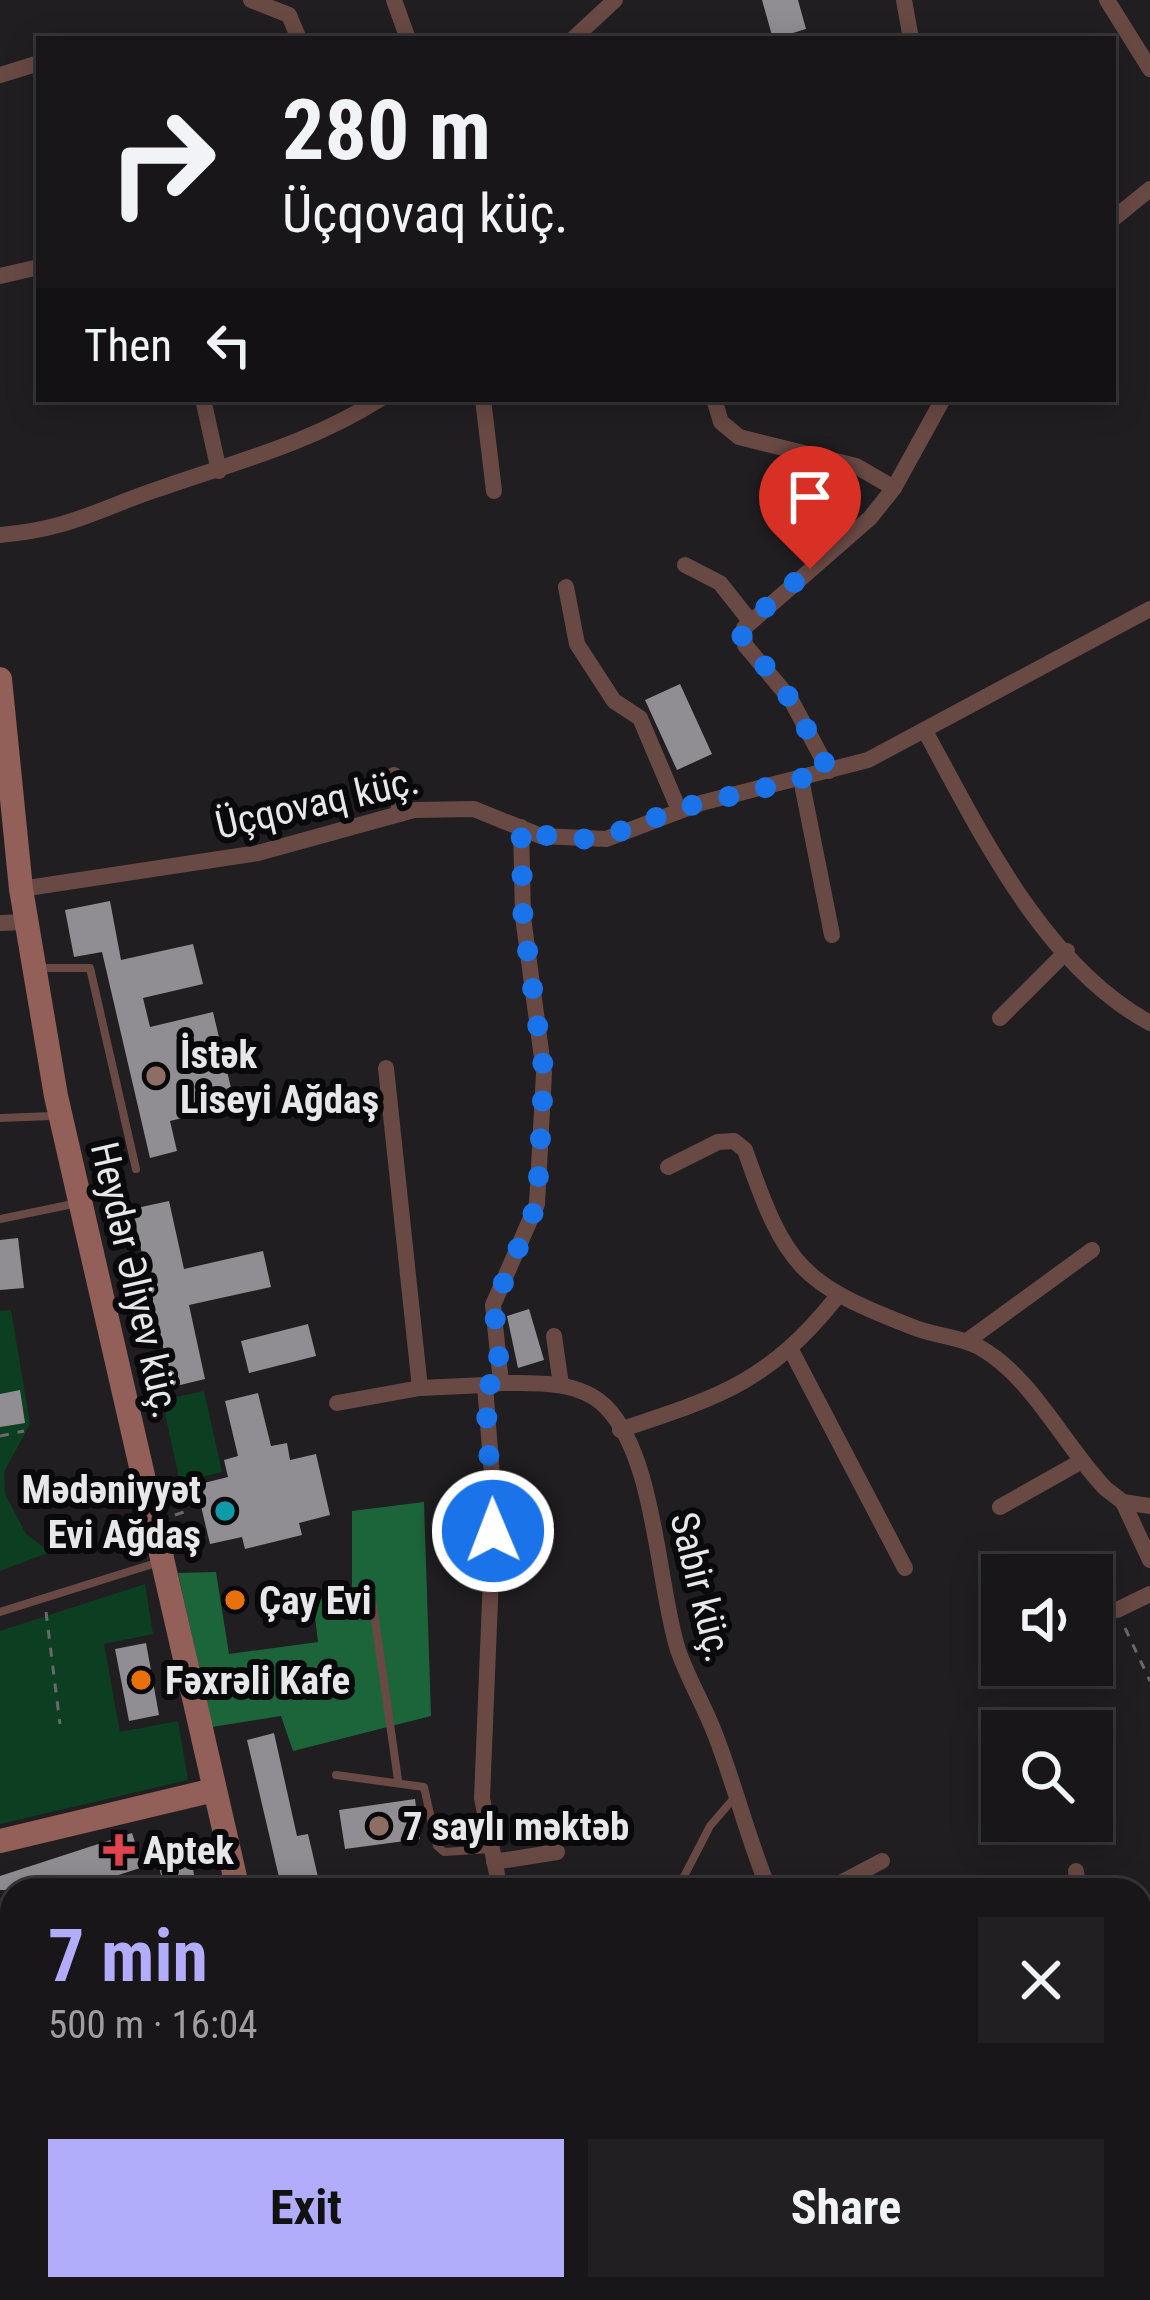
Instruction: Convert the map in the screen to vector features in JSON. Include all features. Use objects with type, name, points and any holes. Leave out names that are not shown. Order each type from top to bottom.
[{"type":"main road","name":"Heydər Əliyev küç.","points":[[1,693],[21,889],[13,923],[32,969],[61,1116],[235,1878]]},
{"type":"main road","points":[[0,1841],[214,1790]]},
{"type":"street","points":[[251,0],[289,15],[297,36]]},
{"type":"street","points":[[394,0],[407,36]]},
{"type":"street","points":[[577,36],[614,0]]},
{"type":"street","points":[[904,0],[910,36]]},
{"type":"street","points":[[1107,0],[1150,69]]},
{"type":"street","points":[[0,75],[36,65]]},
{"type":"street","points":[[1116,217],[1150,189]]},
{"type":"street","points":[[0,276],[36,268]]},
{"type":"street","points":[[203,402],[219,471]]},
{"type":"street","points":[[0,535],[90,519],[156,490],[321,432],[375,402]]},
{"type":"street","points":[[483,402],[494,491]]},
{"type":"street","points":[[715,402],[721,422],[740,437],[856,466],[894,488]]},
{"type":"street","points":[[829,771],[791,700],[746,645],[744,628],[870,518],[894,488],[941,402]]},
{"type":"street","points":[[685,565],[720,583],[750,621]]},
{"type":"street","points":[[566,587],[577,644],[614,701],[640,718],[679,810]]},
{"type":"street","name":"Üçqovaq küç.","points":[[21,889],[258,853],[400,814],[474,809],[521,827],[586,842],[606,839],[679,810],[868,760],[1150,609]]},
{"type":"street","points":[[926,731],[1026,909],[1132,1013],[1150,1023]]},
{"type":"street","points":[[394,775],[400,814]]},
{"type":"street","points":[[801,779],[832,935]]},
{"type":"street","points":[[521,827],[523,917],[544,1072],[537,1204],[494,1305],[494,1502],[481,1770],[494,1873],[557,1852]]},
{"type":"street","points":[[1000,1018],[1067,951]]},
{"type":"street","points":[[386,1068],[419,1388]]},
{"type":"street","points":[[668,1167],[718,1142],[734,1142],[745,1150],[783,1247],[836,1298],[967,1342],[1025,1388],[1080,1462],[1124,1502],[1150,1560]]},
{"type":"street","points":[[967,1342],[1092,1250]]},
{"type":"street","points":[[620,1430],[709,1400],[792,1352],[836,1298]]},
{"type":"street","points":[[554,1336],[561,1385]]},
{"type":"street","points":[[792,1352],[905,1568]]},
{"type":"street","name":"Sabir küç.","points":[[337,1403],[419,1388],[561,1385],[608,1408],[646,1497],[677,1647],[765,1878]]},
{"type":"street","points":[[1000,1507],[1080,1462]]},
{"type":"street","points":[[1124,1502],[1150,1506]]},
{"type":"street","points":[[1117,1610],[1150,1594]]},
{"type":"street","points":[[850,1878],[882,1861]]},
{"type":"lane","points":[[32,969],[90,968],[136,1169]]},
{"type":"lane","points":[[0,1118],[61,1116]]},
{"type":"lane","points":[[0,1219],[81,1202]]},
{"type":"lane","points":[[0,1612],[164,1560]]},
{"type":"lane","points":[[373,1605],[398,1780]]},
{"type":"lane","points":[[336,1775],[424,1786],[437,1846],[494,1873]]},
{"type":"lane","points":[[683,1878],[710,1826],[736,1796]]},
{"type":"path","points":[[0,1436],[24,1431]]},
{"type":"path","points":[[44,1598],[60,1724]]},
{"type":"path","points":[[1117,1610],[1150,1681]]},
{"type":"green space","points":[[11,1310],[30,1424],[4,1472],[5,1494],[26,1534],[50,1552],[0,1571],[0,1311]]},
{"type":"green space","points":[[204,1391],[222,1472],[180,1482],[162,1400]]},
{"type":"green space","points":[[424,1502],[431,1716],[293,1751],[281,1716],[212,1727],[178,1573],[216,1572],[229,1654],[318,1642],[313,1600],[352,1595],[352,1511]]},
{"type":"green space","points":[[145,1584],[153,1634],[104,1644],[120,1732],[178,1721],[188,1780],[0,1824],[0,1631]]},
{"type":"building","points":[[762,0],[798,0],[806,29],[772,36]]},
{"type":"building","points":[[680,684],[712,754],[677,770],[645,700]]},
{"type":"building","points":[[110,901],[121,960],[193,944],[203,984],[143,998],[150,1027],[213,1012],[235,1105],[170,1121],[177,1151],[150,1158],[102,952],[74,957],[65,910]]},
{"type":"building","points":[[169,1201],[184,1269],[263,1251],[271,1287],[189,1305],[205,1379],[172,1387],[132,1209]]},
{"type":"building","points":[[18,1238],[24,1288],[0,1290],[0,1240]]},
{"type":"building","points":[[529,1309],[544,1360],[518,1368],[507,1316]]},
{"type":"building","points":[[308,1324],[316,1356],[249,1373],[241,1341]]},
{"type":"building","points":[[20,1390],[25,1423],[0,1427],[0,1394]]},
{"type":"building","points":[[258,1393],[271,1446],[287,1443],[290,1460],[316,1454],[330,1515],[299,1523],[302,1535],[245,1549],[242,1537],[210,1544],[196,1485],[228,1477],[224,1460],[238,1456],[225,1401]]},
{"type":"building","points":[[146,1643],[159,1715],[129,1721],[115,1649]]},
{"type":"building","points":[[274,1733],[297,1836],[308,1834],[318,1878],[279,1878],[247,1740]]},
{"type":"building","points":[[415,1799],[420,1839],[345,1849],[339,1810]]},
{"type":"building","points":[[132,1833],[143,1867],[110,1878],[0,1876]]},
{"type":"building","points":[[191,1859],[195,1878],[162,1878],[159,1866]]},
{"type":"place","name":"İstək Liseyi Ağdaş","points":[[156,1076]]},
{"type":"place","name":"Mədəniyyət Evi Ağdaş","points":[[225,1511]]},
{"type":"place","name":"Çay Evi","points":[[235,1600]]},
{"type":"place","name":"Fəxrəli Kafe","points":[[141,1680]]},
{"type":"place","name":"7 saylı məktəb","points":[[379,1826]]},
{"type":"place","name":"Aptek","points":[[119,1850]]},
{"type":"route","points":[[493,1531],[485,1385],[501,1383],[494,1305],[537,1204],[544,1072],[523,917],[521,827],[565,840],[606,839],[701,803],[829,771],[791,700],[742,636],[750,621],[810,569]]}]
